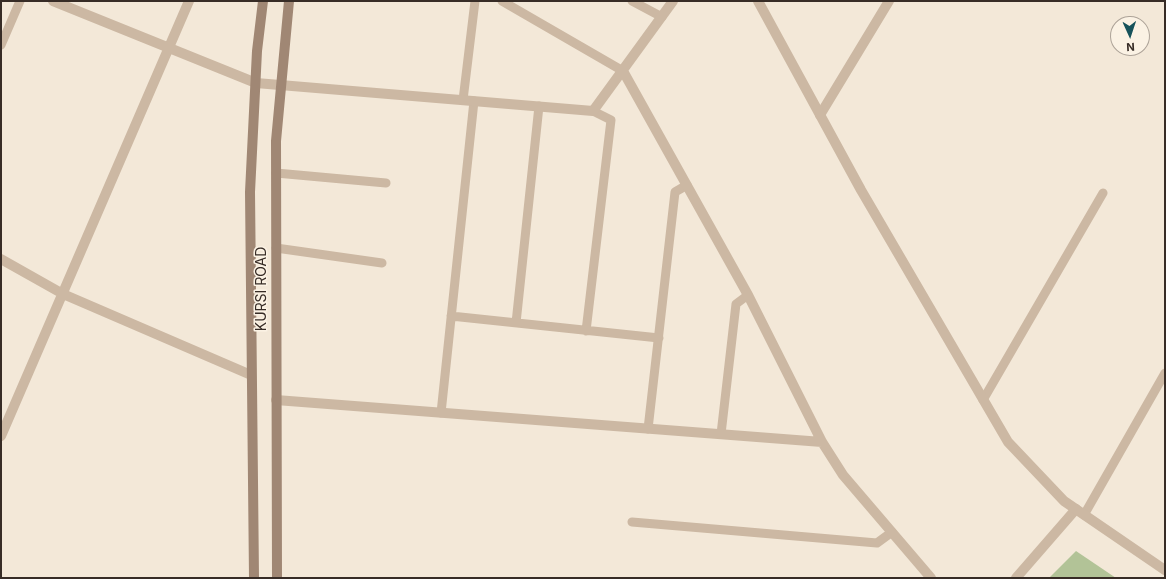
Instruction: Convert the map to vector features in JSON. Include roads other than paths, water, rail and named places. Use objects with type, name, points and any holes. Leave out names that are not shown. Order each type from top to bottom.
[{"type":"main road","name":"KURSI ROAD","points":[[254,578],[250,192],[257,51],[263,1]]},
{"type":"main road","name":"KURSI ROAD","points":[[277,578],[276,142],[289,1]]},
{"type":"street","points":[[53,1],[256,83],[593,111],[673,1]]},
{"type":"street","points":[[1,436],[189,1]]},
{"type":"street","points":[[758,1],[861,190],[1008,442],[1064,501],[1165,570]]},
{"type":"street","points":[[820,115],[889,1]]},
{"type":"street","points":[[623,71],[748,295],[822,442],[842,475],[931,578]]},
{"type":"street","points":[[1,259],[63,294],[252,375]]},
{"type":"street","points":[[276,400],[822,442]]},
{"type":"street","points":[[1016,578],[1080,512]]},
{"type":"lane","points":[[1,45],[20,1]]},
{"type":"lane","points":[[463,100],[475,1]]},
{"type":"lane","points":[[502,1],[623,71]]},
{"type":"lane","points":[[632,1],[662,17]]},
{"type":"lane","points":[[441,413],[474,101]]},
{"type":"lane","points":[[516,323],[539,106]]},
{"type":"lane","points":[[586,331],[610,120],[593,111]]},
{"type":"lane","points":[[276,173],[386,183]]},
{"type":"lane","points":[[648,429],[675,192],[687,185]]},
{"type":"lane","points":[[983,400],[1103,193]]},
{"type":"lane","points":[[276,248],[382,263]]},
{"type":"lane","points":[[721,434],[736,304],[748,295]]},
{"type":"lane","points":[[451,316],[659,338]]},
{"type":"lane","points":[[1080,512],[1165,373]]},
{"type":"lane","points":[[632,522],[876,542],[892,532]]}]
